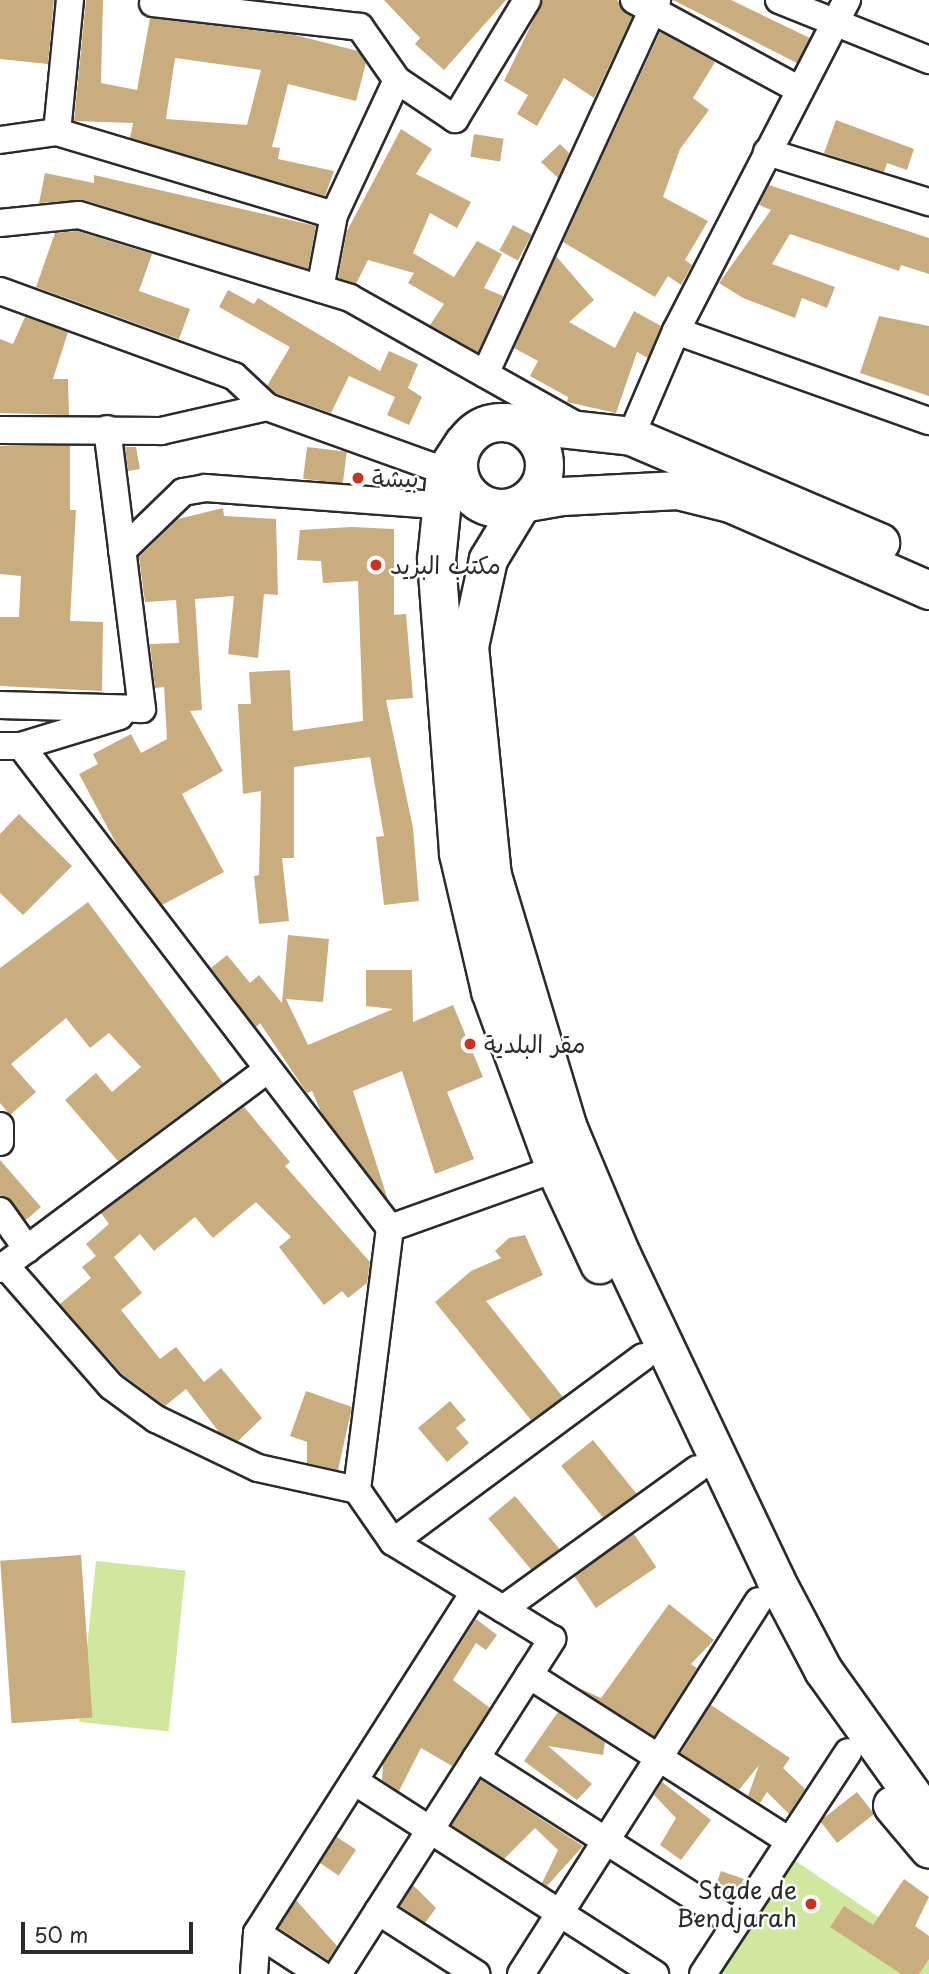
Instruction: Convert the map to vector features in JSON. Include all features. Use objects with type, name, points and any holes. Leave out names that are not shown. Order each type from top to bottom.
[{"type":"main road","points":[[929,564],[631,436],[578,426],[505,422],[486,424],[449,473],[440,649],[458,853],[490,991],[555,1169],[759,1601],[848,1752],[929,1849]]},
{"type":"main road","points":[[505,422],[531,435],[544,462],[542,480],[522,503],[488,559],[470,646],[492,875],[526,996],[568,1128],[621,1254],[775,1579],[830,1681],[929,1818]]},
{"type":"main road","points":[[449,473],[457,465],[467,493],[493,508],[636,488],[678,490],[730,503],[929,590]]},
{"type":"street","points":[[57,132],[70,0]]},
{"type":"street","points":[[153,4],[360,27],[397,80],[455,119],[527,0]]},
{"type":"street","points":[[631,436],[676,331],[847,0]]},
{"type":"street","points":[[783,1],[834,24],[927,57]]},
{"type":"street","points":[[485,374],[648,3],[800,90]]},
{"type":"street","points":[[320,289],[334,215],[397,80]]},
{"type":"street","points":[[0,140],[57,132],[334,215]]},
{"type":"street","points":[[767,152],[929,202]]},
{"type":"street","points":[[0,223],[79,215],[350,298],[578,426]]},
{"type":"street","points":[[0,291],[234,376],[267,407],[449,473]]},
{"type":"street","points":[[676,331],[929,421]]},
{"type":"street","points":[[0,430],[161,431],[267,407]]},
{"type":"street","points":[[107,429],[142,709]]},
{"type":"street","points":[[122,551],[183,492],[205,488],[449,473]]},
{"type":"street","points":[[0,705],[142,709]]},
{"type":"street","points":[[142,709],[11,746],[268,1069],[390,1228],[358,1490],[393,1542],[552,1639],[338,1974]]},
{"type":"street","points":[[268,1069],[2,1267],[111,1386],[156,1419],[258,1468],[358,1490]]},
{"type":"street","points":[[0,1126],[0,1142]]},
{"type":"street","points":[[390,1228],[555,1169]]},
{"type":"street","points":[[0,1211],[27,1249]]},
{"type":"street","points":[[393,1542],[643,1357]]},
{"type":"street","points":[[503,1609],[697,1469]]},
{"type":"street","points":[[254,1974],[257,1933],[474,1593]]},
{"type":"street","points":[[521,1974],[759,1601]]},
{"type":"street","points":[[529,1675],[788,1840]]},
{"type":"street","points":[[703,1974],[788,1840],[848,1752]]},
{"type":"street","points":[[476,1758],[735,1923]]},
{"type":"street","points":[[354,1781],[655,1974]]},
{"type":"street","points":[[378,1911],[476,1974]]},
{"type":"street","points":[[257,1933],[320,1974]]},
{"type":"green space","points":[[96,1561],[186,1570],[169,1732],[79,1722]]},
{"type":"green space","name":"Stade de Bendjarah","points":[[791,1858],[929,1951],[929,1974],[717,1974]]},
{"type":"building","points":[[0,0],[54,0],[48,64],[0,59]]},
{"type":"building","points":[[86,0],[103,0],[101,83],[137,90],[150,18],[295,35],[358,51],[366,63],[356,101],[288,84],[272,147],[280,148],[278,159],[334,171],[325,196],[130,138],[133,123],[74,121]],"holes":[[[175,58],[261,70],[247,125],[166,119]]]},
{"type":"building","points":[[384,0],[506,0],[444,70],[415,44],[420,38]]},
{"type":"building","points":[[543,0],[617,0],[632,17],[594,98],[564,78],[537,126],[517,114],[528,95],[504,81]]},
{"type":"building","points":[[673,0],[731,0],[810,38],[797,63]]},
{"type":"building","points":[[660,32],[715,62],[693,98],[709,110],[680,149],[663,197],[708,221],[685,260],[692,265],[681,285],[668,276],[655,297],[563,242]]},
{"type":"building","points":[[836,120],[914,149],[907,170],[887,163],[884,172],[824,153]]},
{"type":"building","points":[[401,129],[432,149],[416,174],[471,202],[457,228],[430,213],[413,253],[454,277],[477,241],[502,254],[484,288],[503,296],[478,352],[430,325],[444,304],[408,283],[414,273],[368,260],[356,284],[338,278],[347,231]]},
{"type":"building","points":[[474,134],[504,139],[500,161],[470,157]]},
{"type":"building","points":[[560,144],[569,153],[558,178],[541,162]]},
{"type":"building","points":[[45,173],[94,183],[94,175],[316,226],[308,269],[84,200],[39,203]]},
{"type":"building","points":[[769,185],[929,238],[929,274],[901,265],[899,271],[790,234],[772,264],[835,287],[827,308],[802,298],[795,318],[743,298],[719,283],[771,210],[759,205]]},
{"type":"building","points":[[513,225],[532,235],[518,260],[499,251]]},
{"type":"building","points":[[77,231],[152,254],[139,291],[190,309],[179,339],[36,287],[55,233]]},
{"type":"building","points":[[556,256],[594,300],[569,322],[615,348],[634,311],[661,326],[648,358],[637,352],[616,413],[567,402],[568,397],[530,376],[538,361],[514,348]]},
{"type":"building","points":[[228,290],[254,304],[258,298],[380,371],[389,351],[418,364],[408,388],[422,397],[409,425],[387,415],[395,397],[349,376],[331,413],[275,393],[267,386],[290,347],[219,307]]},
{"type":"building","points":[[879,316],[929,326],[929,396],[860,373]]},
{"type":"building","points":[[25,317],[68,332],[53,379],[68,379],[69,415],[0,413],[0,339],[13,344]]},
{"type":"building","points":[[0,446],[70,446],[70,510],[76,510],[70,621],[103,622],[102,691],[0,686],[0,617],[19,617],[21,576],[0,574]]},
{"type":"building","points":[[125,447],[136,447],[140,469],[128,471]]},
{"type":"building","points":[[307,447],[347,452],[343,484],[303,479]]},
{"type":"building","points":[[223,508],[224,516],[276,519],[278,595],[264,594],[258,658],[228,654],[234,596],[195,599],[202,710],[190,711],[223,771],[182,794],[224,872],[162,905],[117,845],[79,774],[98,764],[93,754],[131,734],[141,753],[167,739],[164,687],[155,688],[150,644],[179,643],[176,600],[145,602],[139,557],[178,519]]},
{"type":"building","points":[[352,527],[394,529],[394,615],[406,614],[413,698],[386,700],[413,828],[419,901],[384,905],[376,837],[384,836],[370,757],[294,767],[294,858],[282,858],[289,921],[259,924],[254,876],[259,875],[261,791],[243,794],[238,704],[251,704],[249,672],[290,670],[293,731],[363,721],[358,581],[323,583],[321,561],[297,560],[300,530]]},
{"type":"building","points":[[19,814],[72,866],[23,915],[0,893],[0,834]]},
{"type":"building","points":[[88,902],[223,1083],[118,1161],[65,1100],[96,1073],[112,1092],[141,1067],[109,1033],[90,1048],[66,1018],[11,1064],[36,1092],[10,1115],[0,1103],[0,968]]},
{"type":"building","points":[[288,935],[329,939],[323,1002],[286,999],[308,1045],[393,1009],[366,1006],[366,970],[412,970],[413,1022],[453,1005],[483,1077],[447,1092],[474,1159],[435,1174],[402,1071],[353,1091],[388,1200],[321,1112],[312,1091],[307,1093],[260,1023],[256,1027],[211,968],[227,955],[250,983],[259,975],[282,1003]]},
{"type":"building","points":[[244,1107],[290,1162],[285,1166],[370,1262],[367,1283],[348,1298],[342,1291],[324,1305],[279,1247],[291,1237],[256,1202],[213,1238],[195,1217],[154,1251],[140,1234],[114,1257],[142,1293],[121,1310],[160,1359],[176,1347],[204,1382],[221,1368],[262,1418],[238,1441],[219,1432],[186,1389],[165,1406],[122,1374],[60,1304],[91,1278],[82,1267],[96,1256],[86,1244],[109,1224],[101,1213]]},
{"type":"building","points":[[0,1160],[41,1207],[26,1220],[0,1195]]},
{"type":"building","points":[[525,1235],[543,1275],[486,1301],[563,1397],[531,1420],[435,1302],[471,1271],[501,1258],[495,1251],[509,1238]]},
{"type":"building","points":[[306,1391],[352,1407],[338,1470],[307,1463],[307,1442],[290,1436]]},
{"type":"building","points":[[450,1401],[466,1420],[456,1428],[469,1443],[447,1462],[418,1428]]},
{"type":"building","points":[[593,1440],[636,1494],[605,1519],[561,1466]]},
{"type":"building","points":[[515,1496],[559,1549],[533,1571],[488,1518]]},
{"type":"building","points":[[634,1534],[656,1567],[596,1608],[573,1575]]},
{"type":"building","points":[[81,1555],[92,1718],[12,1723],[0,1561]]},
{"type":"building","points":[[669,1604],[714,1640],[691,1664],[697,1668],[654,1736],[577,1687],[601,1698]]},
{"type":"building","points":[[476,1619],[497,1635],[486,1650],[476,1643],[453,1680],[490,1708],[452,1766],[421,1748],[399,1791],[382,1780],[383,1764]]},
{"type":"building","points":[[711,1705],[790,1758],[783,1768],[805,1789],[789,1814],[767,1792],[760,1803],[748,1796],[759,1765],[739,1790],[681,1753]]},
{"type":"building","points":[[558,1712],[605,1742],[603,1755],[548,1746],[592,1784],[577,1800],[524,1761]]},
{"type":"building","points":[[481,1780],[583,1846],[547,1886],[542,1883],[558,1850],[535,1828],[504,1859],[452,1825]]},
{"type":"building","points":[[662,1782],[711,1820],[681,1860],[660,1845],[676,1818],[654,1795]]},
{"type":"building","points":[[857,1792],[874,1814],[837,1843],[820,1821]]},
{"type":"building","points":[[337,1837],[356,1850],[339,1876],[320,1863]]},
{"type":"building","points":[[721,1871],[744,1879],[731,1902],[714,1891]]},
{"type":"building","points":[[904,1879],[929,1897],[915,1926],[929,1936],[929,1959],[919,1974],[901,1974],[830,1927],[844,1906],[873,1925]]},
{"type":"building","points":[[413,1885],[436,1908],[425,1923],[400,1906]]},
{"type":"building","points":[[296,1900],[337,1946],[328,1960],[279,1928]]},
{"type":"place","name":"بيشة","points":[[358,478]]},
{"type":"place","name":"مكتب البريد","points":[[376,565]]},
{"type":"place","name":"مقر البلدية","points":[[470,1044]]},
{"type":"place","name":"Stade de Bendjarah","points":[[811,1904]]}]
